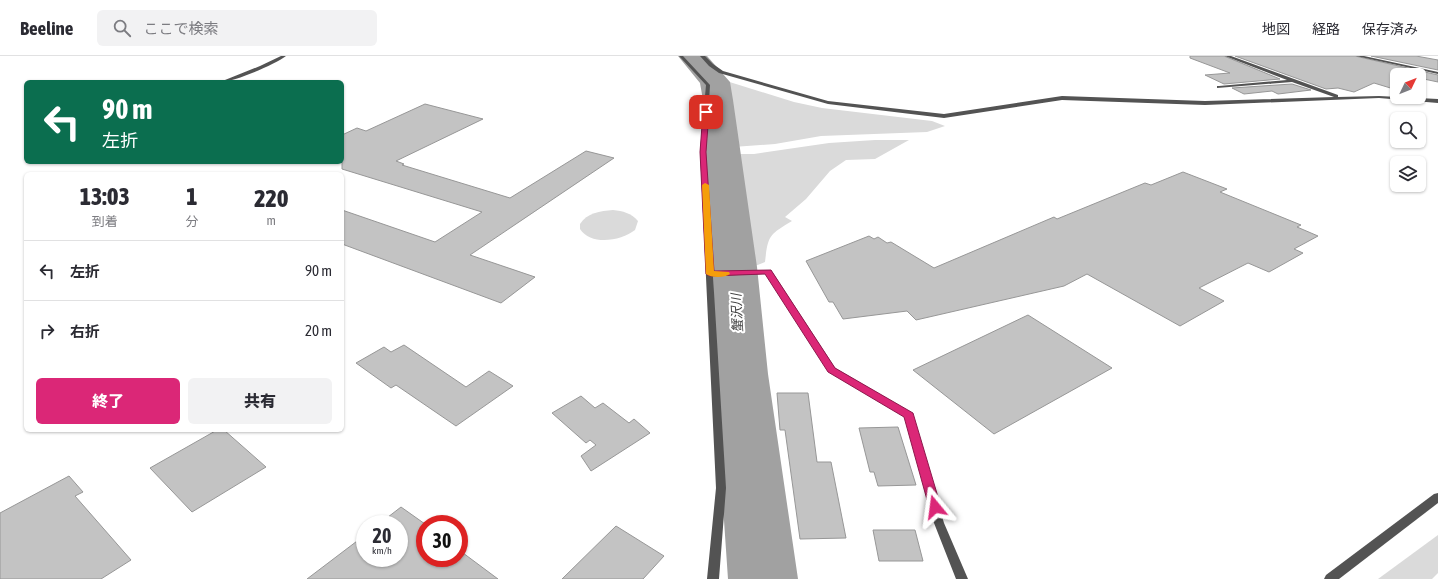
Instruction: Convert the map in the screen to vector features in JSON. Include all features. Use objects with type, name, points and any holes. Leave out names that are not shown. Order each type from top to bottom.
[{"type":"street","points":[[227,80],[262,67],[284,56]]},
{"type":"street","points":[[680,56],[708,85],[703,152],[720,488],[714,579]]},
{"type":"street","points":[[702,56],[721,72],[800,95],[845,104],[944,116],[1054,98],[1205,103],[1339,97],[1400,98],[1438,101]]},
{"type":"street","points":[[1227,56],[1339,97]]},
{"type":"street","points":[[1358,56],[1438,73]]},
{"type":"street","points":[[1219,87],[1294,81]]},
{"type":"street","points":[[710,274],[768,272],[832,370],[909,415],[939,523],[962,579]]},
{"type":"street","points":[[1330,579],[1438,497]]},
{"type":"shaded area","points":[[720,79],[794,102],[822,108],[932,121],[945,126],[927,132],[821,136],[775,144],[733,147],[726,91]]},
{"type":"shaded area","points":[[875,140],[909,140],[875,159],[846,160],[830,171],[806,199],[785,217],[792,221],[774,233],[771,237],[767,246],[765,262],[755,266],[746,267],[733,154],[754,154],[829,143]]},
{"type":"shaded area","points":[[613,210],[633,216],[638,221],[635,230],[622,237],[599,240],[591,238],[580,229],[580,224],[586,217],[599,212]]},
{"type":"shaded area","points":[[1438,535],[1438,573],[1432,579],[1378,579]]},
{"type":"building","points":[[1190,56],[1224,56],[1280,79],[1224,84],[1205,75],[1230,73],[1190,58]]},
{"type":"building","points":[[1235,56],[1355,56],[1407,68],[1390,68],[1390,88],[1374,83],[1354,92],[1338,88],[1326,89]]},
{"type":"building","points":[[1371,56],[1416,56],[1438,60],[1438,70]]},
{"type":"building","points":[[1426,72],[1438,75],[1438,82],[1426,79]]},
{"type":"building","points":[[1292,84],[1311,90],[1278,94],[1272,91],[1244,94],[1232,88]]},
{"type":"building","points":[[425,104],[483,119],[396,161],[404,164],[402,165],[510,198],[586,151],[614,158],[470,255],[535,277],[501,303],[344,245],[344,211],[435,242],[482,212],[342,169],[342,164],[344,164],[344,134],[357,128],[366,131]]},
{"type":"building","points":[[1183,172],[1227,189],[1220,192],[1301,225],[1297,227],[1318,236],[1294,249],[1303,253],[1269,272],[1248,263],[1199,288],[1224,301],[1180,326],[1087,274],[1064,286],[916,320],[907,311],[843,319],[833,302],[829,302],[806,261],[869,236],[874,239],[878,237],[887,243],[891,242],[934,268],[1054,217],[1057,219],[1145,183],[1151,185]]},
{"type":"building","points":[[1028,315],[1112,368],[994,434],[913,370]]},
{"type":"building","points":[[404,345],[466,387],[489,371],[513,386],[456,426],[396,385],[391,388],[356,363],[384,347],[391,352]]},
{"type":"building","points":[[777,393],[808,393],[817,462],[831,462],[846,538],[800,539],[785,430],[780,430]]},
{"type":"building","points":[[581,396],[595,408],[603,403],[629,423],[634,419],[650,433],[591,471],[581,456],[596,445],[590,440],[586,443],[552,413]]},
{"type":"building","points":[[898,427],[916,485],[878,486],[874,472],[870,472],[859,428]]},
{"type":"building","points":[[213,432],[226,432],[266,467],[192,512],[150,468]]},
{"type":"building","points":[[69,476],[83,492],[75,496],[131,560],[101,579],[0,579],[0,513]]},
{"type":"building","points":[[401,507],[416,518],[416,567],[468,567],[468,557],[498,579],[307,579],[356,542],[356,567],[408,567],[408,515],[391,515]]},
{"type":"building","points":[[616,526],[664,556],[643,579],[562,579]]},
{"type":"building","points":[[873,530],[915,530],[923,561],[879,561]]},
{"type":"waterway","name":"蟹沢川","points":[[692,56],[715,82],[718,100],[735,267],[741,374],[760,563],[763,579]]},
{"type":"slow traffic","points":[[705,185],[710,274],[726,274]]},
{"type":"route","points":[[706,112],[703,152],[710,274],[768,272],[832,370],[909,415],[935,507]]}]
